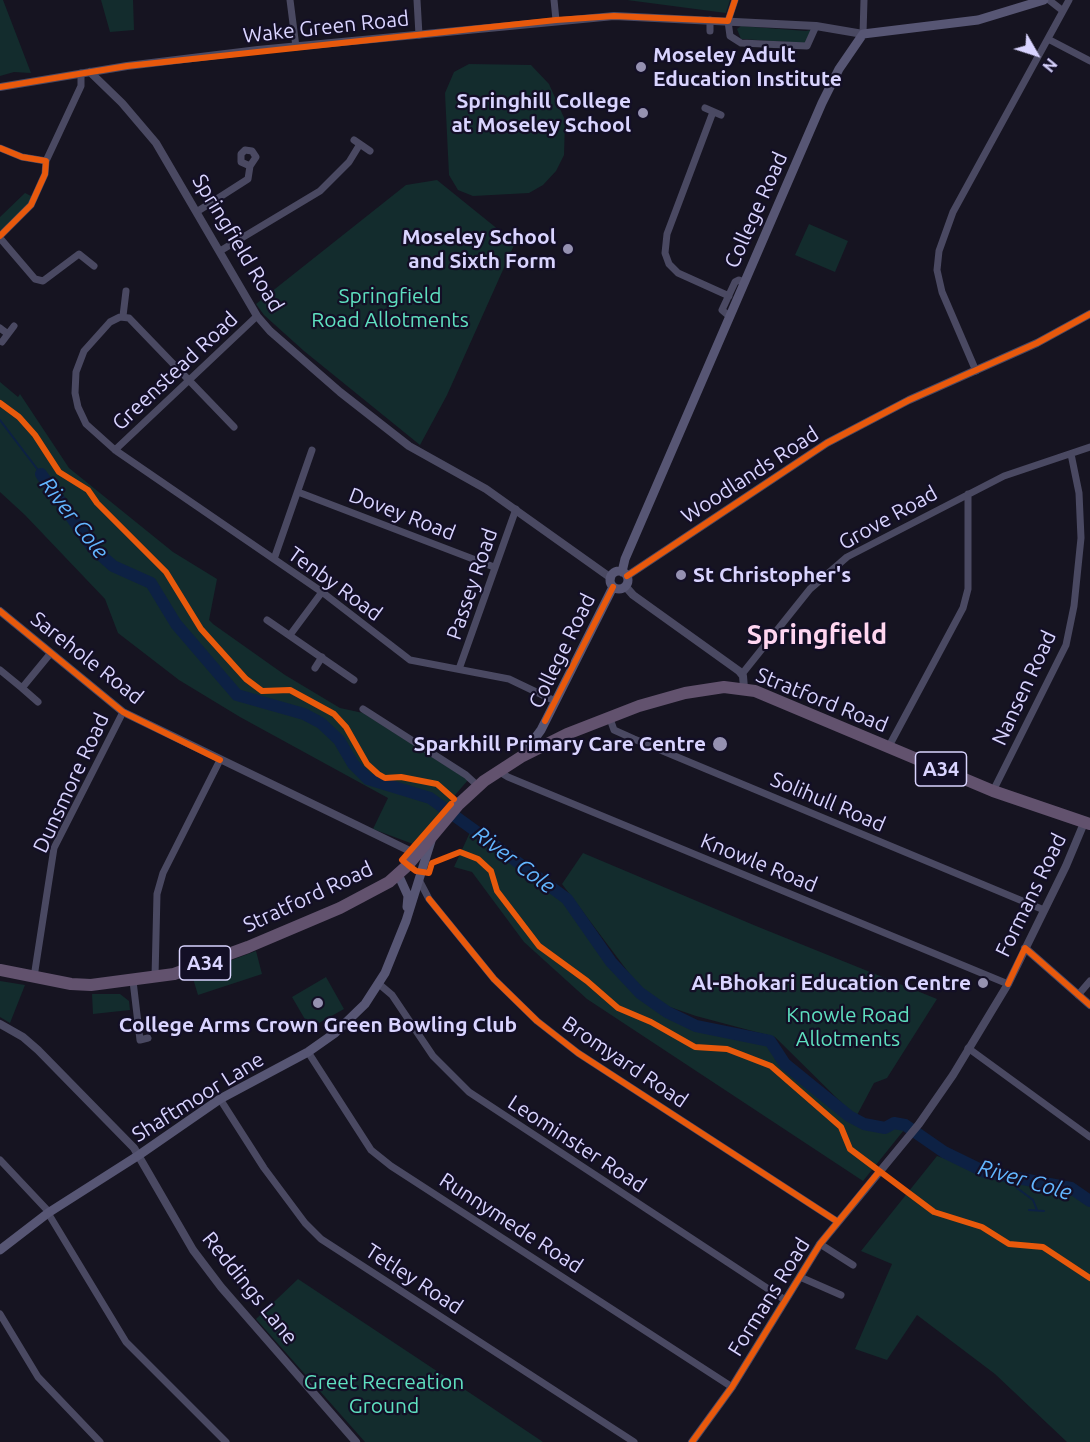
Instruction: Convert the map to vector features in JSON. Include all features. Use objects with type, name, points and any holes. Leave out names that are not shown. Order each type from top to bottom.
[{"type":"highway","name":"Stratford Road","points":[[0,970],[91,986],[133,981],[194,967],[289,930],[350,903],[398,874],[478,786],[521,757],[609,716],[694,691],[724,687],[744,688],[808,712],[888,748],[993,790],[1087,823]]},
{"type":"main road","name":"Wake Green Road","points":[[863,34],[978,20],[1044,0]]},
{"type":"main road","name":"College Road","points":[[626,587],[625,559],[729,316],[822,103],[839,69],[863,34]]},
{"type":"main road","points":[[625,574],[614,573],[612,582],[619,589],[626,587]]},
{"type":"main road","name":"College Road","points":[[521,757],[533,744],[612,582]]},
{"type":"main road","name":"Shaftmoor Lane","points":[[0,1250],[49,1212],[139,1155],[220,1098],[308,1052],[335,1033],[365,1004],[379,984],[406,921],[433,835]]},
{"type":"main road","name":"Shaftmoor Lane","points":[[398,874],[408,896],[406,921]]},
{"type":"street","points":[[290,0],[296,47]]},
{"type":"street","points":[[417,0],[419,35]]},
{"type":"street","points":[[554,0],[556,20]]},
{"type":"street","points":[[735,0],[728,21],[730,36],[741,43],[807,46],[816,26]]},
{"type":"street","points":[[863,34],[864,0]]},
{"type":"street","points":[[1049,0],[1063,11]]},
{"type":"street","points":[[976,371],[942,292],[937,270],[939,251],[953,212],[1069,0]]},
{"type":"street","name":"Wake Green Road","points":[[0,87],[85,72],[296,47],[614,16],[816,26],[863,34]]},
{"type":"street","points":[[710,31],[711,20]]},
{"type":"street","points":[[1048,39],[1090,61]]},
{"type":"street","points":[[85,72],[81,86],[46,161],[45,174],[31,205],[0,237],[35,279],[43,282],[79,254],[94,266]]},
{"type":"street","name":"Springfield Road","points":[[85,72],[145,128],[198,211],[257,316],[296,356],[410,446],[466,476],[516,509],[612,582]]},
{"type":"street","points":[[705,108],[717,113],[668,234],[665,253],[669,264],[678,273],[729,296]]},
{"type":"street","points":[[220,251],[320,191],[349,162],[357,142],[370,151]]},
{"type":"street","points":[[0,148],[22,157],[46,161]]},
{"type":"street","points":[[198,211],[245,183],[249,178],[250,166]]},
{"type":"street","points":[[729,316],[722,312],[736,280],[744,282]]},
{"type":"street","points":[[126,291],[123,316],[139,324],[234,426]]},
{"type":"street","name":"Woodlands Road","points":[[625,574],[827,443],[909,400],[1037,343],[1090,314]]},
{"type":"street","name":"Tenby Road","points":[[123,316],[110,322],[92,339],[79,363],[75,384],[78,407],[86,424],[115,450],[322,592],[410,660],[509,679],[555,701]]},
{"type":"street","name":"Greenstead Road","points":[[115,450],[257,316]]},
{"type":"street","points":[[2,342],[14,326]]},
{"type":"street","points":[[0,328],[8,334]]},
{"type":"street","name":"Grove Road","points":[[742,674],[810,589],[830,570],[864,548],[1004,476],[1090,447]]},
{"type":"street","points":[[274,559],[312,450]]},
{"type":"street","name":"Nansen Road","points":[[993,790],[1066,645],[1074,606],[1081,538],[1079,493],[1071,454]]},
{"type":"street","name":"Dovey Road","points":[[298,492],[494,567]]},
{"type":"street","points":[[888,748],[963,608],[968,589],[968,494]]},
{"type":"street","name":"Passey Road","points":[[459,669],[516,509]]},
{"type":"street","points":[[626,587],[633,595],[742,674],[744,688]]},
{"type":"street","points":[[290,635],[322,592]]},
{"type":"street","name":"Sarehole Road","points":[[0,611],[123,712],[410,851],[420,851]]},
{"type":"street","points":[[267,620],[354,681]]},
{"type":"street","points":[[22,688],[50,654]]},
{"type":"street","points":[[315,668],[322,657]]},
{"type":"street","points":[[0,670],[38,702]]},
{"type":"street","points":[[363,709],[466,775],[478,786]]},
{"type":"street","name":"Dunsmore Road","points":[[34,976],[54,848],[123,712]]},
{"type":"street","name":"Solihull Road","points":[[609,716],[614,730],[634,740],[1044,910]]},
{"type":"street","points":[[155,977],[157,894],[163,873],[220,760]]},
{"type":"street","name":"Knowle Road","points":[[498,771],[1008,984]]},
{"type":"street","name":"Formans Road","points":[[692,1442],[732,1387],[820,1244],[919,1124],[968,1048],[1008,984],[1087,823]]},
{"type":"street","name":"Bromyard Road","points":[[419,880],[429,899],[494,979],[537,1022],[578,1053],[838,1222]]},
{"type":"street","points":[[412,902],[421,898],[429,899]]},
{"type":"street","points":[[1025,948],[1090,1005]]},
{"type":"street","points":[[133,981],[140,1040],[148,1038]]},
{"type":"street","points":[[1078,995],[1090,981]]},
{"type":"street","name":"Leominster Road","points":[[379,984],[392,994],[433,1056],[469,1092],[785,1300]]},
{"type":"street","name":"Reddings Lane","points":[[0,1024],[23,1037],[64,1075],[139,1155],[194,1250],[221,1287],[356,1442]]},
{"type":"street","points":[[968,1048],[1090,1137]]},
{"type":"street","name":"Runnymede Road","points":[[308,1052],[371,1150],[391,1166],[732,1387]]},
{"type":"street","name":"Tetley Road","points":[[220,1098],[264,1168],[305,1223],[321,1239],[634,1442]]},
{"type":"street","points":[[0,1160],[49,1212],[126,1342],[226,1442]]},
{"type":"street","name":"Formans Road","points":[[820,1244],[853,1265]]},
{"type":"street","points":[[800,1277],[841,1294]]},
{"type":"street","points":[[0,1314],[38,1377],[100,1442]]},
{"type":"green space","points":[[0,0],[3,0],[31,73],[14,72],[0,76]]},
{"type":"green space","points":[[101,0],[133,0],[134,30],[110,32]]},
{"type":"green space","points":[[627,0],[730,0],[726,13]]},
{"type":"green space","points":[[741,26],[811,30],[805,43],[741,39],[737,29]]},
{"type":"green space","points":[[469,64],[531,65],[549,84],[565,120],[564,155],[556,171],[543,185],[529,193],[473,196],[458,190],[449,175],[445,93],[454,72]]},
{"type":"green space","name":"Springfield Road Allotments","points":[[437,180],[515,243],[447,395],[420,445],[304,351],[264,315],[256,304],[406,185]]},
{"type":"green space","points":[[25,193],[33,197],[20,214],[0,232],[0,217]]},
{"type":"green space","points":[[809,224],[848,241],[835,272],[795,255]]},
{"type":"green space","points":[[0,382],[18,397],[20,394],[69,468],[173,552],[217,579],[209,620],[213,624],[285,675],[340,708],[363,713],[468,780],[413,844],[373,829],[388,798],[240,717],[179,680],[118,633],[105,599],[0,492]]},
{"type":"green space","points":[[472,828],[567,899],[611,962],[640,993],[667,1012],[696,1026],[770,1041],[785,1064],[849,1116],[874,1127],[885,1128],[894,1123],[905,1125],[904,1130],[863,1181],[587,999],[524,942],[472,872],[454,867]]},
{"type":"green space","name":"Knowle Road Allotments","points":[[583,853],[937,999],[887,1078],[874,1083],[856,1117],[775,1037],[667,1006],[641,989],[562,884]]},
{"type":"green space","points":[[256,951],[262,974],[198,995],[192,975]]},
{"type":"green space","name":"College Arms Crown Green Bowling Club","points":[[326,977],[344,1009],[310,1028],[292,997]]},
{"type":"green space","points":[[0,981],[25,985],[10,1023],[0,1017]]},
{"type":"green space","points":[[92,994],[120,994],[129,1001],[130,1010],[93,1014]]},
{"type":"green space","points":[[937,1156],[1004,1178],[1070,1189],[1090,1204],[1090,1442],[1067,1442],[995,1374],[917,1315],[887,1360],[855,1349],[892,1264],[861,1251]]},
{"type":"green space","name":"Greet Recreation Ground","points":[[298,1279],[543,1442],[365,1442],[256,1319]]},
{"type":"waterway","name":"River Cole","points":[[0,420],[41,474]]},
{"type":"waterway","name":"River Cole","points":[[41,474],[93,548],[113,566],[151,583],[176,624],[237,695],[304,714],[321,723],[339,740],[353,764],[368,779],[430,798],[481,835],[567,899],[611,962],[640,993],[667,1012],[696,1026],[770,1041],[785,1064],[849,1116],[864,1124],[885,1128],[894,1123],[905,1125],[944,1152],[985,1172],[1071,1188],[1090,1201]]},
{"type":"waterway","points":[[1015,1179],[1017,1188],[1033,1200],[1037,1210]]},
{"type":"waterway","points":[[1029,1210],[1044,1211]]},
{"type":"cycle path","points":[[0,87],[127,66],[556,20],[614,16],[728,21],[735,0]]},
{"type":"cycle path","points":[[0,148],[22,157],[46,161],[45,174],[31,205],[0,236]]},
{"type":"cycle path","points":[[627,576],[827,443],[909,400],[1037,343],[1090,314]]},
{"type":"cycle path","points":[[0,403],[19,417],[35,435],[59,472],[88,490],[97,503],[166,572],[201,629],[246,679],[262,691],[290,690],[334,714],[346,727],[367,764],[378,774],[385,778],[401,777],[437,784],[454,799]]},
{"type":"cycle path","points":[[545,721],[613,587]]},
{"type":"cycle path","points":[[0,611],[123,712],[220,760]]},
{"type":"cycle path","points":[[451,804],[402,860],[416,871],[429,873],[432,863],[460,852],[478,859],[491,871],[497,891],[539,946],[587,981],[618,1008],[651,1022],[695,1047],[727,1049],[771,1066],[841,1127],[850,1149],[934,1212],[982,1227],[1009,1244],[1043,1247],[1090,1278]]},
{"type":"cycle path","points":[[429,899],[494,979],[537,1021],[578,1053],[838,1222]]},
{"type":"cycle path","points":[[1008,984],[1025,948],[1090,1005]]},
{"type":"cycle path","points":[[692,1442],[732,1387],[820,1244],[878,1173]]},
{"type":"place","name":"Moseley Adult Education Institute","points":[[641,67]]},
{"type":"place","name":"Springhill College at Moseley School","points":[[643,113]]},
{"type":"place","name":"Moseley School and Sixth Form","points":[[568,249]]},
{"type":"place","name":"St Christopher's","points":[[681,575]]},
{"type":"place","name":"Sparkhill Primary Care Centre","points":[[720,744]]},
{"type":"place","name":"Al-Bhokari Education Centre","points":[[983,983]]},
{"type":"place","name":"College Arms Crown Green Bowling Club","points":[[318,1003]]},
{"type":"district","name":"Springfield","points":[[817,635]]}]
